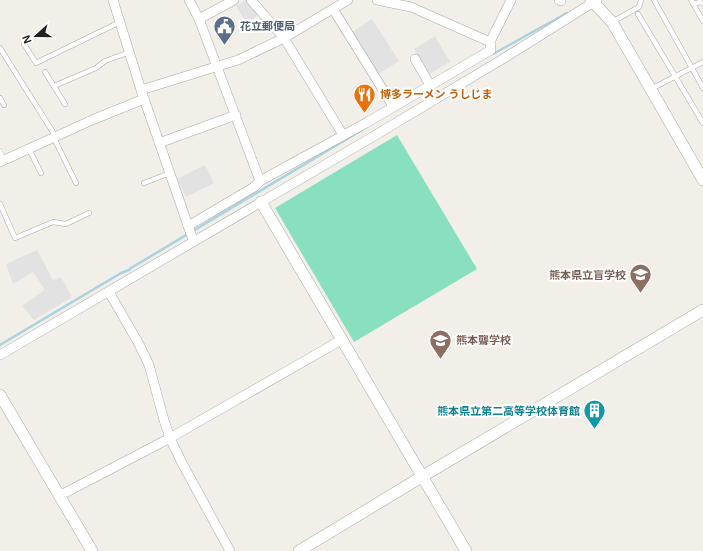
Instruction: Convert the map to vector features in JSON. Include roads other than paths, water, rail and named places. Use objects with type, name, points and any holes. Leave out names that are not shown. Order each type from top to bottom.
[{"type":"street","points":[[113,0],[142,94],[193,240]]},
{"type":"street","points":[[189,0],[199,19],[218,67],[260,181]]},
{"type":"street","points":[[199,19],[234,0]]},
{"type":"street","points":[[251,0],[284,38],[343,135]]},
{"type":"street","points":[[2,161],[55,138],[142,94],[238,60],[284,38],[348,0]]},
{"type":"street","points":[[377,0],[388,1],[411,7],[490,42]]},
{"type":"street","points":[[188,226],[254,187],[260,181],[366,123],[491,50],[490,42],[511,0]]},
{"type":"street","points":[[0,355],[193,240],[374,136],[506,57],[594,1],[612,22],[703,180]]},
{"type":"street","points":[[333,10],[393,106]]},
{"type":"street","points":[[415,59],[430,85]]},
{"type":"street","points":[[159,143],[236,115]]},
{"type":"street","points":[[366,123],[374,136]]},
{"type":"street","points":[[261,202],[343,339],[466,551]]},
{"type":"street","points":[[108,292],[139,344],[149,365],[170,438],[230,551]]},
{"type":"street","points":[[299,551],[703,310]]},
{"type":"street","points":[[59,496],[170,438],[343,339]]},
{"type":"street","points":[[0,395],[92,551]]},
{"type":"lane","points":[[612,22],[639,7],[641,0]]},
{"type":"lane","points":[[654,0],[703,88]]},
{"type":"lane","points":[[692,2],[703,2]]},
{"type":"lane","points":[[692,2],[703,21]]},
{"type":"lane","points":[[638,14],[703,123]]},
{"type":"lane","points":[[24,44],[36,63],[120,22]]},
{"type":"lane","points":[[0,48],[2,57],[55,138],[76,184]]},
{"type":"lane","points":[[54,86],[96,68],[105,61],[130,52]]},
{"type":"lane","points":[[650,89],[703,62]]},
{"type":"lane","points":[[46,72],[64,104]]},
{"type":"lane","points":[[0,98],[4,105]]},
{"type":"lane","points":[[0,150],[2,161]]},
{"type":"lane","points":[[29,150],[41,173]]},
{"type":"lane","points":[[144,183],[170,173]]},
{"type":"lane","points":[[0,204],[15,238],[53,222],[66,224],[89,213]]},
{"type":"lane","points":[[0,220],[6,217]]},
{"type":"waterway","points":[[493,54],[567,13]]},
{"type":"waterway","points":[[0,345],[121,273],[129,270],[362,130]]},
{"type":"place","name":"花立郵便局","points":[[225,46]]},
{"type":"place","name":"博多ラーメン うしじま","points":[[364,114]]},
{"type":"place","name":"熊本県立盲学校","points":[[641,294]]},
{"type":"place","name":"熊本聾学校","points":[[441,360]]},
{"type":"place","name":"熊本県立第二高等学校体育館","points":[[595,430]]}]
